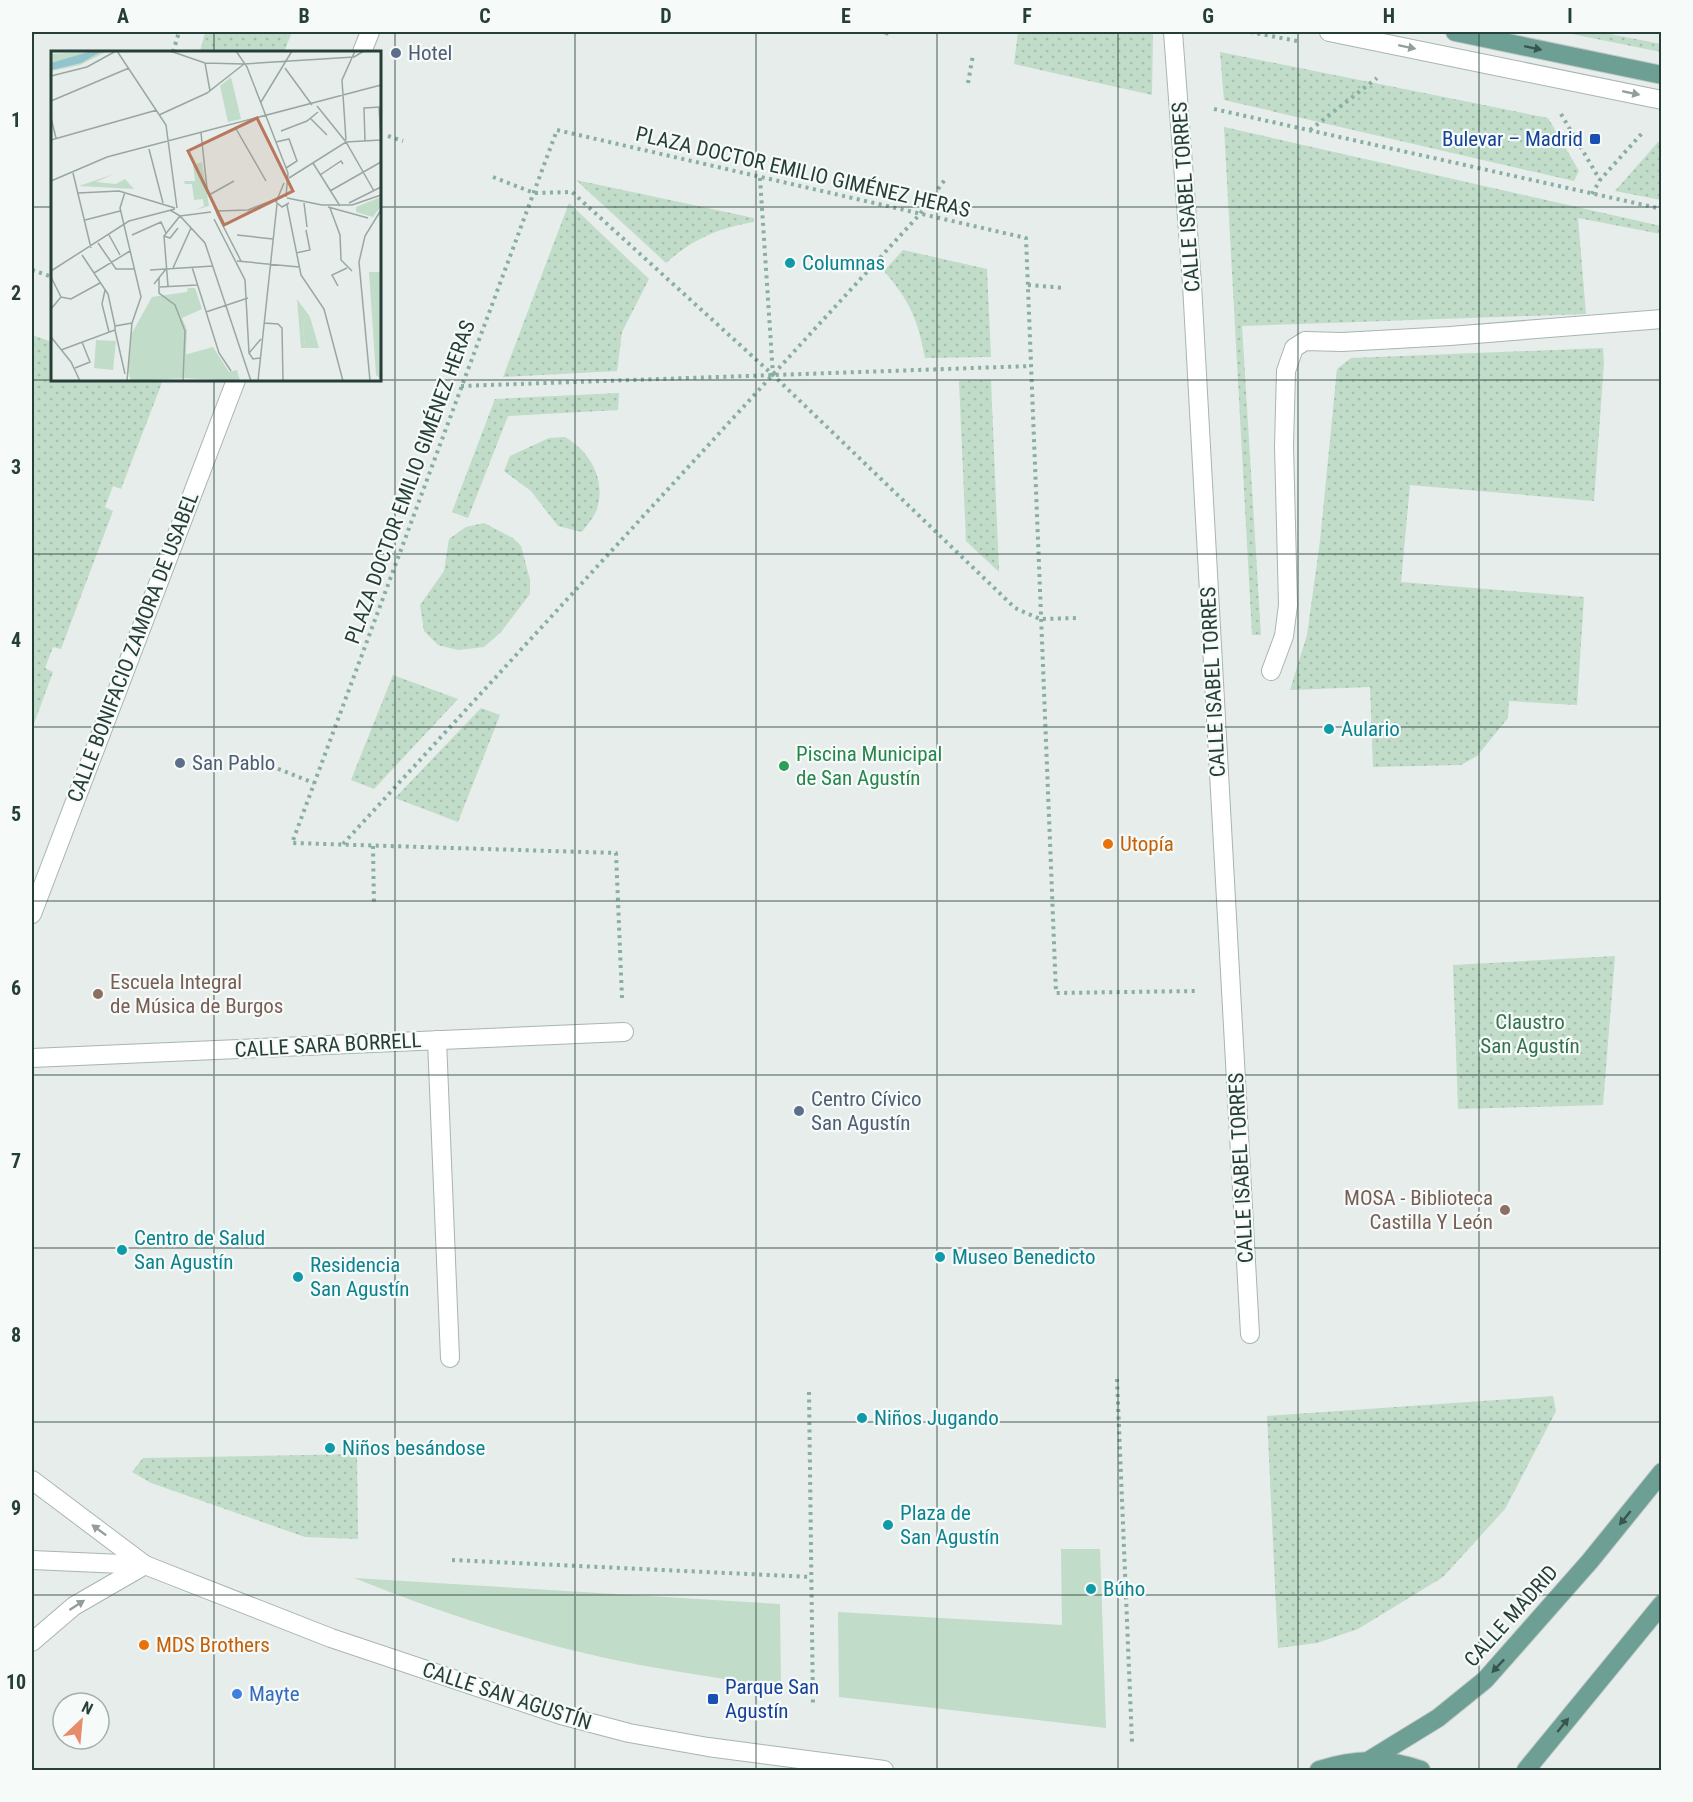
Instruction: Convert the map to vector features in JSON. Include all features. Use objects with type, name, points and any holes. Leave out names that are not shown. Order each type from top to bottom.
[{"type":"main road","points":[[1455,32],[1662,75]]},
{"type":"main road","name":"CALLE MADRID","points":[[1368,1761],[1438,1718],[1485,1680],[1590,1561],[1662,1472]]},
{"type":"main road","points":[[1526,1770],[1662,1604]]},
{"type":"main road","points":[[1319,1770],[1341,1763],[1368,1761],[1402,1764],[1421,1770]]},
{"type":"street","points":[[362,51],[370,32]]},
{"type":"street","name":"CALLE ISABEL TORRES","points":[[1173,32],[1192,284],[1250,1334]]},
{"type":"street","points":[[1329,32],[1662,100]]},
{"type":"street","points":[[1271,671],[1284,636],[1288,605],[1284,446],[1286,371],[1294,348],[1305,341],[1342,342],[1450,336],[1662,319]]},
{"type":"street","name":"CALLE BONIFACIO ZAMORA DE USABEL","points":[[32,914],[236,381]]},
{"type":"street","name":"CALLE SARA BORRELL","points":[[32,1058],[624,1032]]},
{"type":"street","points":[[437,1040],[450,1358]]},
{"type":"street","name":"CALLE SAN AGUSTÍN","points":[[32,1480],[146,1565],[331,1638],[561,1715],[629,1733],[708,1747],[884,1770]]},
{"type":"street","name":"CALLE SAN AGUSTÍN","points":[[32,1560],[146,1565]]},
{"type":"street","points":[[32,1642],[74,1606],[146,1565]]},
{"type":"path","points":[[173,51],[179,32]]},
{"type":"path","points":[[968,83],[973,55]]},
{"type":"path","points":[[1309,131],[1383,74]]},
{"type":"path","points":[[1179,102],[1662,209]]},
{"type":"path","points":[[1559,111],[1600,180]]},
{"type":"path","points":[[1592,195],[1600,180],[1647,128]]},
{"type":"path","name":"PLAZA DOCTOR EMILIO GIMÉNEZ HERAS","points":[[624,1032],[616,854],[292,843],[557,130],[1026,238],[1056,993],[1231,990]]},
{"type":"path","points":[[388,136],[403,141]]},
{"type":"path","points":[[493,177],[534,193],[572,192],[773,375],[1016,608],[1040,620],[1080,618]]},
{"type":"path","points":[[760,178],[773,375]]},
{"type":"path","points":[[343,845],[920,214],[946,178]]},
{"type":"path","points":[[32,270],[51,277]]},
{"type":"path","points":[[1028,285],[1065,288]]},
{"type":"path","points":[[461,386],[1031,366]]},
{"type":"path","points":[[271,766],[314,783]]},
{"type":"path","points":[[373,846],[374,906]]},
{"type":"path","points":[[1117,1379],[1132,1742]]},
{"type":"path","points":[[809,1392],[813,1707]]},
{"type":"path","points":[[452,1560],[811,1577]]},
{"type":"green space","points":[[205,32],[292,32],[284,51],[200,51]]},
{"type":"green space","points":[[1018,32],[1153,32],[1152,95],[1014,64]]},
{"type":"green space","points":[[1562,32],[1600,32],[1661,44],[1661,52]]},
{"type":"green space","points":[[1220,52],[1548,118],[1579,171],[1574,181],[1224,100]]},
{"type":"green space","points":[[1224,127],[1661,226],[1661,234],[1578,218],[1586,314],[1242,326],[1261,635],[1252,635]]},
{"type":"green space","points":[[1658,142],[1661,142],[1661,200],[1615,191]]},
{"type":"green space","points":[[576,180],[754,218],[754,222],[717,231],[686,247],[666,263]]},
{"type":"green space","points":[[569,203],[649,279],[622,332],[617,371],[503,377]]},
{"type":"green space","points":[[903,250],[987,269],[991,357],[925,358],[912,312],[884,271]]},
{"type":"green space","points":[[32,335],[51,342],[51,381],[163,381],[121,489],[113,486],[105,507],[113,511],[61,649],[53,647],[45,668],[53,672],[32,729]]},
{"type":"green space","points":[[1603,348],[1604,363],[1594,501],[1410,485],[1401,582],[1584,597],[1577,705],[1509,701],[1508,718],[1477,756],[1461,765],[1373,767],[1370,687],[1290,690],[1307,635],[1320,541],[1337,369],[1351,358]]},
{"type":"green space","points":[[991,380],[999,572],[966,541],[959,381]]},
{"type":"green space","points":[[619,393],[618,410],[508,416],[468,518],[452,512],[495,399]]},
{"type":"green space","points":[[565,437],[582,450],[588,458],[594,467],[599,487],[596,512],[582,532],[558,526],[531,491],[504,471],[510,456],[549,438]]},
{"type":"green space","points":[[484,523],[513,538],[521,546],[530,580],[530,594],[501,632],[484,647],[458,650],[438,645],[424,631],[420,605],[444,571],[449,539],[466,527]]},
{"type":"green space","points":[[393,675],[458,699],[374,789],[351,780]]},
{"type":"green space","points":[[481,708],[500,715],[458,822],[395,798]]},
{"type":"green space","name":"Claustro San Agustín","points":[[1615,956],[1603,1105],[1458,1109],[1453,965]]},
{"type":"green space","points":[[1553,1396],[1556,1411],[1505,1509],[1443,1577],[1358,1629],[1317,1643],[1278,1648],[1267,1416]]},
{"type":"green space","points":[[357,1454],[358,1539],[305,1537],[151,1483],[132,1472],[143,1458]]},
{"type":"green space","points":[[1061,1549],[1100,1549],[1106,1728],[839,1697],[838,1612],[1062,1625]]},
{"type":"green space","points":[[354,1578],[780,1604],[781,1688],[646,1666],[538,1641],[476,1622]]},
{"type":"place","name":"Hotel","points":[[396,53]]},
{"type":"place","name":"Bulevar – Madrid","points":[[1595,139]]},
{"type":"place","name":"Columnas","points":[[790,263]]},
{"type":"place","name":"Aulario","points":[[1329,729]]},
{"type":"place","name":"San Pablo","points":[[180,763]]},
{"type":"place","name":"Piscina Municipal de San Agustín","points":[[784,766]]},
{"type":"place","name":"Utopía","points":[[1108,844]]},
{"type":"place","name":"Escuela Integral de Música de Burgos","points":[[98,994]]},
{"type":"place","name":"Centro Cívico San Agustín","points":[[799,1111]]},
{"type":"place","name":"MOSA - Biblioteca Castilla Y León","points":[[1505,1210]]},
{"type":"place","name":"Centro de Salud San Agustín","points":[[122,1250]]},
{"type":"place","name":"Museo Benedicto","points":[[940,1257]]},
{"type":"place","name":"Residencia San Agustín","points":[[298,1277]]},
{"type":"place","name":"Niños Jugando","points":[[862,1418]]},
{"type":"place","name":"Niños besándose","points":[[330,1448]]},
{"type":"place","name":"Plaza de San Agustín","points":[[888,1525]]},
{"type":"place","name":"Búho","points":[[1091,1589]]},
{"type":"place","name":"MDS Brothers","points":[[144,1645]]},
{"type":"place","name":"Mayte","points":[[237,1694]]},
{"type":"place","name":"Parque San Agustín","points":[[713,1699]]}]
